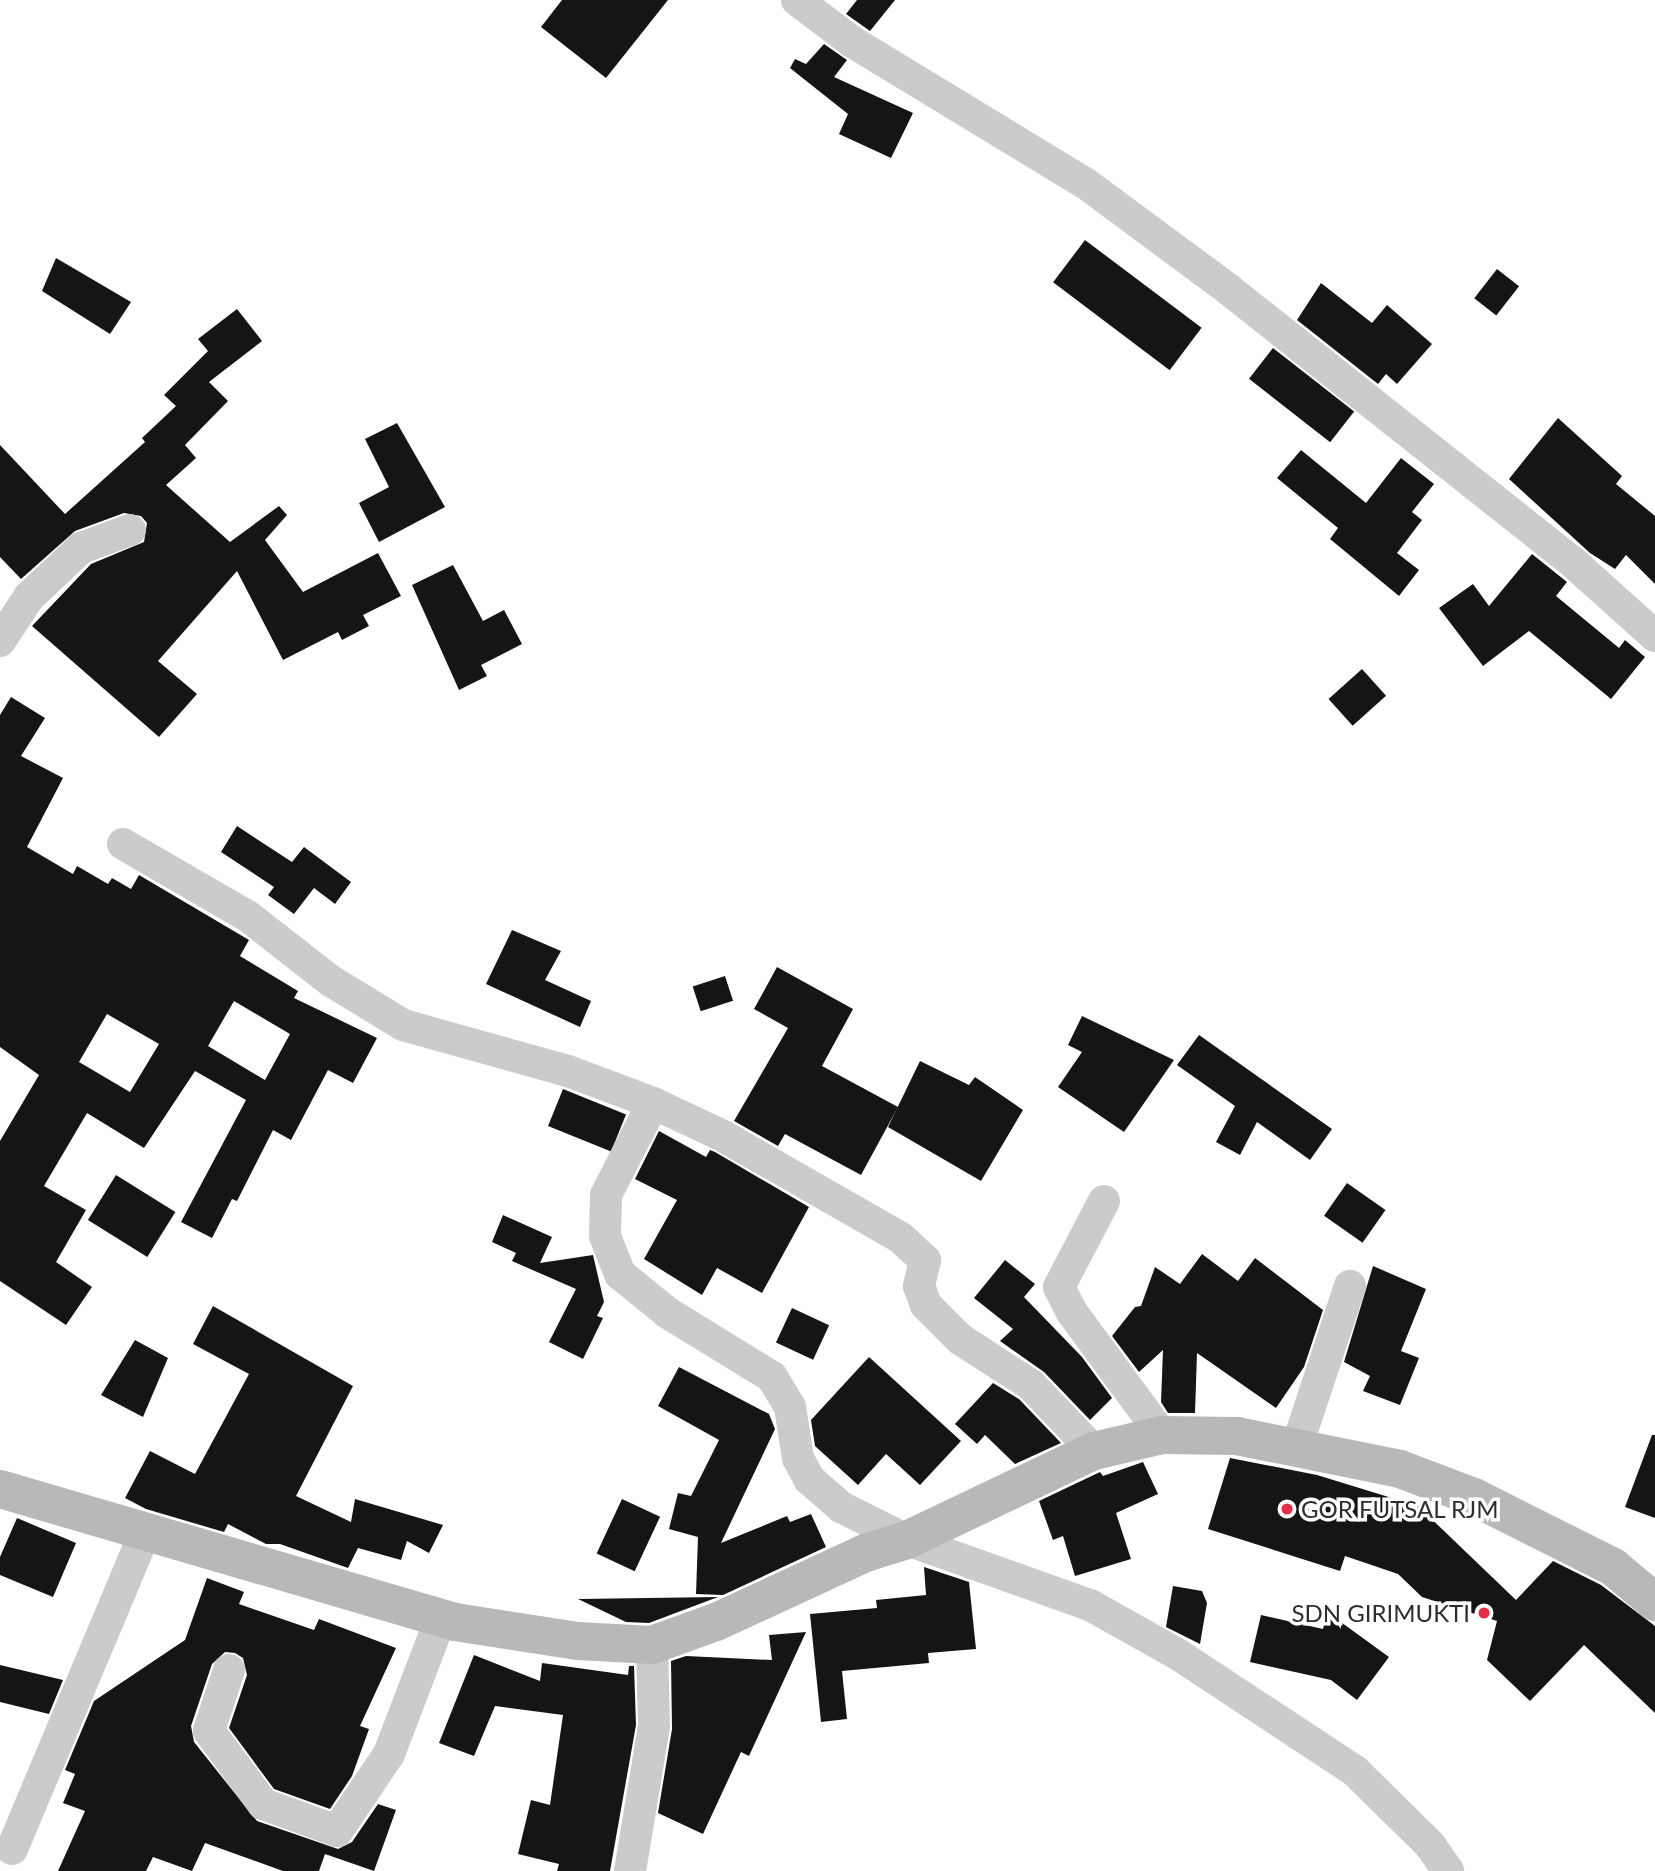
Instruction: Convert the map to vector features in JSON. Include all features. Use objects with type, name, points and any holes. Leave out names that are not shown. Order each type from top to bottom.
[{"type":"street","points":[[797,0],[851,41],[1085,183],[1228,289],[1577,566],[1655,636]]},
{"type":"street","points":[[0,641],[29,597],[81,548],[130,530]]},
{"type":"street","points":[[123,844],[249,917],[331,981],[403,1025],[568,1071],[653,1102],[723,1136],[916,1250],[926,1260],[919,1286],[926,1305],[960,1339],[1031,1385],[1094,1451]]},
{"type":"street","points":[[653,1102],[606,1195],[605,1236],[620,1274],[668,1313],[772,1377],[790,1407],[798,1458],[809,1479],[841,1507],[907,1540],[1090,1605],[1179,1655],[1355,1771],[1430,1845],[1448,1871]]},
{"type":"street","points":[[1104,1201],[1059,1287],[1071,1311],[1162,1435]]},
{"type":"street","points":[[1296,1449],[1350,1286]]},
{"type":"street","points":[[0,1489],[441,1618],[578,1641],[652,1645],[716,1622],[865,1553],[907,1540],[1094,1451],[1162,1435],[1237,1436],[1400,1469],[1474,1497],[1613,1567],[1655,1602]]},
{"type":"street","points":[[12,1849],[145,1533]]},
{"type":"street","points":[[229,1670],[209,1731],[263,1804],[337,1831],[389,1754],[441,1618]]},
{"type":"street","points":[[630,1871],[654,1726],[652,1645]]},
{"type":"building","points":[[562,0],[668,0],[606,78],[541,27]]},
{"type":"building","points":[[857,0],[895,0],[870,31],[846,14]]},
{"type":"building","points":[[824,44],[847,60],[834,77],[913,113],[891,158],[839,134],[848,114],[790,68],[795,59],[806,64]]},
{"type":"building","points":[[1085,240],[1202,328],[1170,370],[1053,282]]},
{"type":"building","points":[[56,258],[131,302],[110,334],[42,291]]},
{"type":"building","points":[[1497,269],[1519,286],[1496,315],[1474,298]]},
{"type":"building","points":[[1321,283],[1372,323],[1387,305],[1432,344],[1397,384],[1386,374],[1378,384],[1297,320]]},
{"type":"building","points":[[237,309],[262,341],[209,382],[228,401],[185,445],[196,458],[166,485],[230,542],[279,506],[287,515],[265,540],[303,592],[378,553],[401,596],[363,615],[369,626],[342,640],[338,632],[283,660],[237,571],[158,661],[197,694],[159,737],[32,626],[91,564],[144,542],[147,523],[141,516],[124,513],[75,531],[21,579],[0,557],[0,445],[65,514],[145,442],[142,438],[176,406],[164,395],[208,351],[198,339]]},
{"type":"building","points":[[1273,348],[1354,411],[1330,442],[1249,379]]},
{"type":"building","points":[[1558,418],[1622,476],[1616,484],[1655,516],[1655,584],[1626,555],[1615,569],[1590,553],[1509,479]]},
{"type":"building","points":[[397,423],[445,507],[379,542],[359,503],[389,487],[365,439]]},
{"type":"building","points":[[1301,450],[1366,503],[1401,458],[1434,484],[1412,512],[1422,520],[1397,553],[1419,570],[1399,596],[1330,539],[1338,528],[1277,478]]},
{"type":"building","points":[[1532,554],[1567,582],[1556,596],[1619,648],[1625,640],[1645,657],[1611,699],[1529,631],[1483,666],[1439,608],[1473,584],[1489,606]]},
{"type":"building","points":[[453,565],[483,621],[504,610],[522,644],[481,665],[487,676],[459,690],[412,585]]},
{"type":"building","points":[[1362,669],[1386,696],[1353,726],[1329,699]]},
{"type":"building","points":[[11,697],[45,718],[21,756],[63,778],[27,847],[73,874],[77,866],[108,884],[112,878],[131,889],[139,875],[249,940],[240,956],[298,991],[294,998],[377,1038],[353,1083],[328,1070],[291,1140],[273,1130],[237,1201],[232,1199],[212,1238],[181,1222],[246,1100],[195,1071],[144,1148],[87,1113],[44,1186],[86,1210],[56,1262],[92,1287],[66,1325],[0,1281],[0,1141],[39,1075],[0,1047],[0,715]],"holes":[[[234,1001],[290,1034],[265,1080],[208,1046]],[[107,1014],[159,1044],[130,1092],[79,1062]]]},
{"type":"building","points":[[237,826],[292,862],[304,847],[351,882],[335,904],[314,888],[294,914],[268,895],[274,887],[221,852]]},
{"type":"building","points":[[512,930],[561,951],[545,980],[591,1001],[580,1027],[486,984]]},
{"type":"building","points":[[777,967],[853,1009],[822,1066],[898,1107],[861,1175],[785,1134],[778,1146],[734,1121],[788,1028],[754,1009]]},
{"type":"building","points":[[725,976],[733,1001],[701,1011],[693,987]]},
{"type":"building","points":[[1082,1016],[1174,1060],[1124,1132],[1058,1087],[1082,1052],[1068,1045]]},
{"type":"building","points":[[1199,1035],[1332,1129],[1310,1160],[1257,1122],[1240,1155],[1216,1142],[1235,1106],[1177,1065]]},
{"type":"building","points":[[920,1061],[969,1085],[975,1077],[1023,1110],[981,1181],[888,1127]]},
{"type":"building","points":[[563,1089],[626,1114],[611,1152],[548,1126]]},
{"type":"building","points":[[659,1131],[706,1157],[710,1150],[715,1152],[809,1207],[762,1293],[717,1268],[702,1295],[644,1259],[677,1200],[635,1179]]},
{"type":"building","points":[[116,1175],[175,1212],[147,1257],[88,1220]]},
{"type":"building","points":[[1347,1183],[1386,1210],[1363,1243],[1324,1216]]},
{"type":"building","points":[[503,1215],[552,1237],[540,1263],[593,1255],[604,1302],[597,1316],[603,1318],[583,1359],[549,1342],[576,1289],[512,1261],[516,1253],[492,1242]]},
{"type":"building","points":[[1202,1254],[1238,1281],[1255,1258],[1323,1310],[1304,1367],[1276,1408],[1197,1353],[1195,1413],[1168,1413],[1161,1402],[1163,1350],[1139,1372],[1112,1336],[1135,1307],[1141,1306],[1155,1267],[1180,1284]]},
{"type":"building","points":[[1005,1260],[1035,1284],[1024,1297],[1082,1357],[1112,1398],[1090,1420],[1044,1372],[1000,1341],[1013,1329],[974,1298]]},
{"type":"building","points":[[1373,1266],[1426,1289],[1401,1351],[1419,1358],[1400,1405],[1363,1391],[1370,1376],[1344,1362]]},
{"type":"building","points":[[213,1306],[353,1386],[296,1496],[351,1522],[355,1499],[443,1525],[429,1553],[407,1541],[401,1560],[358,1548],[348,1568],[280,1544],[266,1544],[228,1524],[224,1532],[146,1509],[125,1498],[150,1451],[195,1474],[249,1374],[193,1344]]},
{"type":"building","points":[[792,1308],[829,1325],[813,1360],[776,1342]]},
{"type":"building","points":[[135,1340],[168,1358],[143,1417],[101,1395]]},
{"type":"building","points":[[869,1357],[961,1441],[920,1485],[886,1454],[858,1485],[815,1446],[811,1420]]},
{"type":"building","points":[[679,1367],[769,1414],[775,1429],[721,1543],[787,1516],[790,1522],[811,1514],[826,1547],[723,1595],[696,1594],[698,1537],[669,1529],[678,1493],[691,1496],[719,1440],[658,1406]]},
{"type":"building","points":[[993,1383],[1019,1399],[1061,1443],[1015,1464],[985,1435],[977,1444],[955,1424]]},
{"type":"building","points":[[1652,1435],[1655,1435],[1655,1518],[1625,1507]]},
{"type":"building","points":[[1230,1458],[1317,1475],[1418,1506],[1516,1600],[1553,1561],[1601,1585],[1655,1626],[1655,1713],[1584,1645],[1530,1701],[1487,1660],[1497,1621],[1422,1597],[1398,1574],[1345,1556],[1340,1571],[1208,1529]]},
{"type":"building","points":[[1143,1462],[1158,1494],[1116,1513],[1131,1559],[1075,1576],[1063,1536],[1053,1540],[1039,1501],[1100,1472],[1103,1476]]},
{"type":"building","points":[[622,1499],[660,1517],[635,1571],[597,1553]]},
{"type":"building","points":[[17,1518],[76,1543],[53,1597],[0,1575],[0,1557]]},
{"type":"building","points":[[924,1567],[969,1582],[976,1649],[928,1653],[929,1663],[842,1671],[847,1719],[821,1722],[810,1614],[877,1608],[876,1600],[926,1595]]},
{"type":"building","points":[[207,1578],[244,1592],[239,1604],[314,1630],[319,1619],[396,1648],[360,1726],[369,1729],[352,1776],[330,1809],[274,1789],[229,1728],[247,1675],[243,1658],[235,1653],[225,1652],[212,1664],[191,1726],[194,1742],[257,1821],[338,1849],[352,1842],[378,1804],[396,1810],[374,1871],[325,1854],[319,1871],[283,1871],[205,1843],[192,1871],[153,1857],[146,1871],[58,1871],[85,1811],[63,1803],[75,1774],[65,1770],[94,1701],[185,1640]]},
{"type":"building","points":[[1173,1586],[1202,1591],[1207,1603],[1200,1644],[1166,1627]]},
{"type":"building","points":[[718,1597],[649,1623],[626,1622],[578,1599]]},
{"type":"building","points":[[1327,1612],[1389,1657],[1357,1700],[1331,1680],[1250,1662],[1261,1615],[1323,1629]]},
{"type":"building","points":[[806,1632],[749,1756],[741,1752],[703,1834],[658,1813],[672,1729],[671,1661],[686,1656],[772,1660],[769,1635]]},
{"type":"building","points":[[474,1655],[540,1681],[542,1663],[628,1675],[629,1666],[634,1666],[636,1725],[610,1871],[557,1871],[559,1864],[518,1854],[531,1800],[550,1805],[563,1715],[495,1706],[474,1756],[439,1743]]},
{"type":"building","points":[[0,1665],[63,1680],[49,1714],[0,1702]]},
{"type":"place","name":"GOR FUTSAL RJM","points":[[1287,1509]]},
{"type":"place","name":"SDN GIRIMUKTI","points":[[1484,1613]]}]
